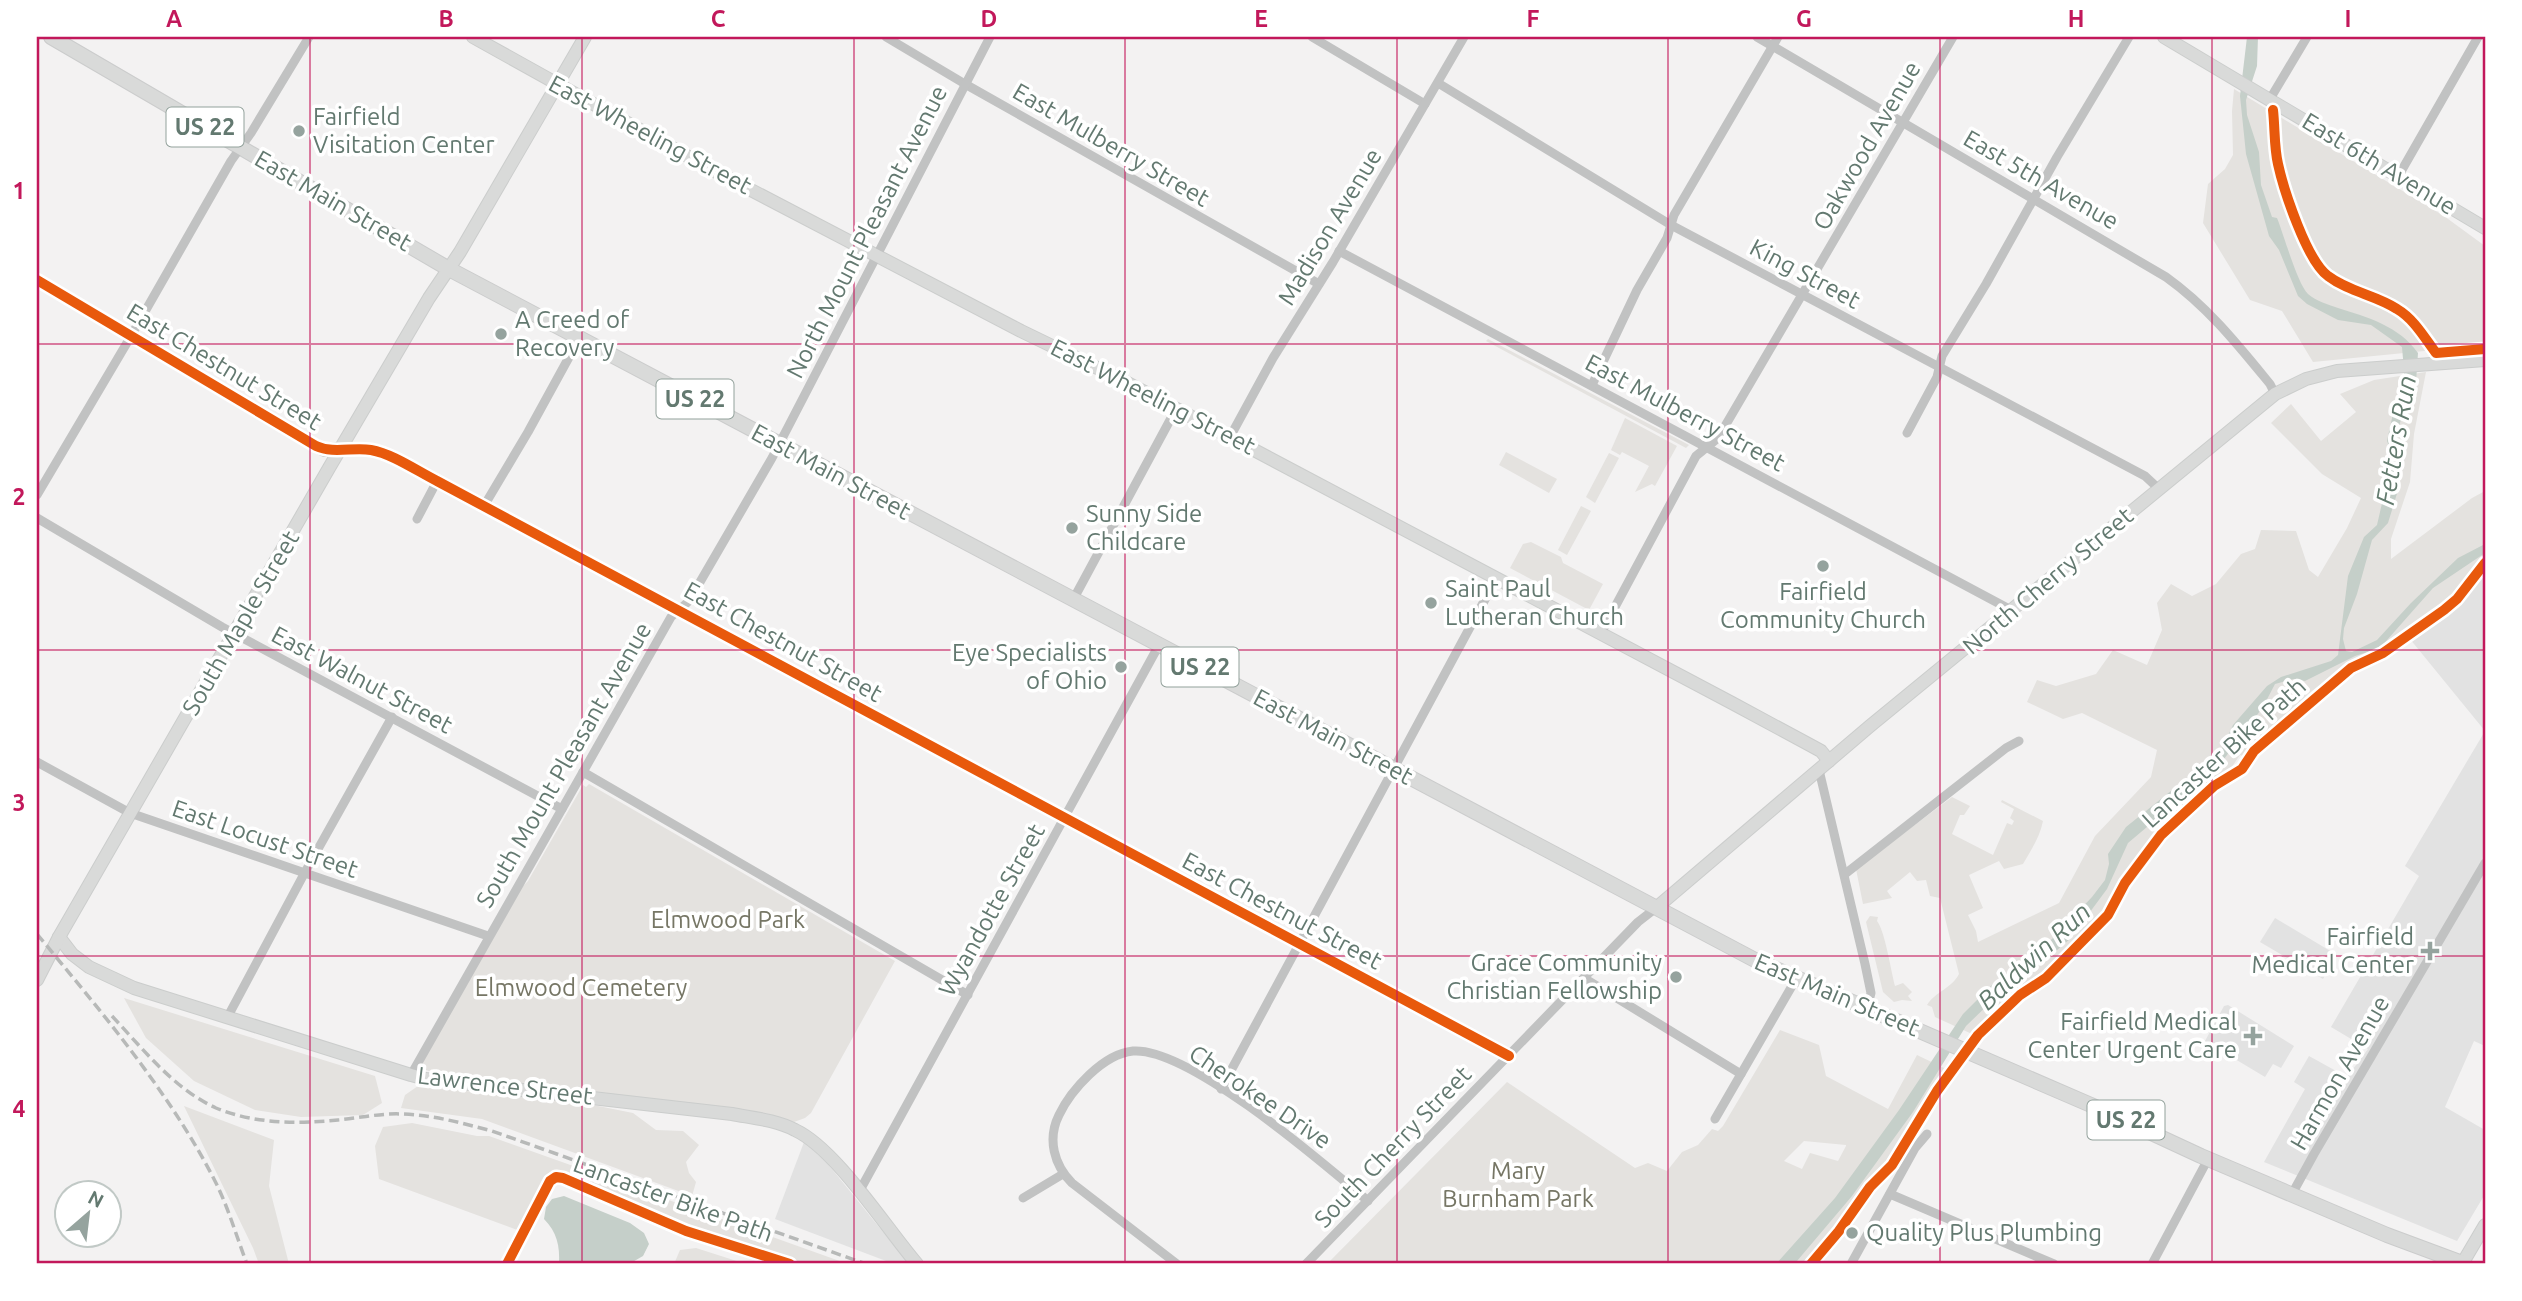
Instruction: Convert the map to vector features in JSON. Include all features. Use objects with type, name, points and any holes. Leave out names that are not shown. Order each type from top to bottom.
[{"type":"main road","name":"East Main Street","points":[[51,37],[449,269],[1656,908],[1796,979],[1973,1054],[2208,1159],[2463,1264]]},
{"type":"street","points":[[37,495],[231,160],[309,37]]},
{"type":"street","name":"East Wheeling Street","points":[[473,37],[705,166],[1230,437],[1810,745],[1822,753],[1824,766]]},
{"type":"street","name":"South Maple Street","points":[[37,980],[59,937],[341,449],[584,37]]},
{"type":"street","name":"East Mulberry Street","points":[[886,37],[1319,284]]},
{"type":"street","name":"North Mount Pleasant Avenue","points":[[779,444],[989,37]]},
{"type":"street","points":[[1311,37],[1425,104]]},
{"type":"street","name":"Madison Avenue","points":[[1230,437],[1273,358],[1464,37]]},
{"type":"street","name":"East 5th Avenue","points":[[1757,37],[2129,254],[2190,294],[2230,335],[2275,394]]},
{"type":"street","points":[[1592,385],[1637,289],[1667,238],[1674,215],[1778,37]]},
{"type":"street","name":"Oakwood Avenue","points":[[1601,633],[1696,456],[1718,438],[1953,37]]},
{"type":"street","points":[[1908,433],[1940,368],[1942,356],[2129,37]]},
{"type":"street","name":"East 6th Avenue","points":[[2164,37],[2485,228]]},
{"type":"street","points":[[2265,96],[2307,37]]},
{"type":"street","points":[[2399,175],[2478,37]]},
{"type":"street","name":"King Street","points":[[1438,83],[1671,225],[2145,476],[2159,489]]},
{"type":"street","name":"East Mulberry Street","points":[[1339,251],[2013,611]]},
{"type":"street","name":"East Chestnut Street","points":[[37,280],[316,446],[325,450],[376,451],[437,481],[1509,1056]]},
{"type":"street","points":[[484,506],[579,339]]},
{"type":"street","name":"North Cherry Street","points":[[1656,908],[2275,394],[2292,384],[2323,373],[2485,360]]},
{"type":"street","points":[[1073,600],[1176,409]]},
{"type":"street","name":"South Mount Pleasant Avenue","points":[[411,1075],[671,617],[689,601],[779,444]]},
{"type":"street","points":[[418,519],[437,481]]},
{"type":"street","name":"East Walnut Street","points":[[37,518],[234,634],[562,809]]},
{"type":"street","points":[[1221,1089],[1496,579]]},
{"type":"street","name":"Wyandotte Street","points":[[859,1192],[1159,645]]},
{"type":"street","points":[[227,1018],[392,718]]},
{"type":"street","points":[[1845,874],[2006,748],[2019,741]]},
{"type":"street","name":"East Locust Street","points":[[37,762],[130,814],[488,936]]},
{"type":"street","points":[[1824,766],[1871,993],[1867,1009]]},
{"type":"street","points":[[583,772],[968,995]]},
{"type":"street","name":"Harmon Avenue","points":[[2292,1194],[2485,863]]},
{"type":"street","name":"South Cherry Street","points":[[1306,1264],[1638,922],[1656,908]]},
{"type":"street","name":"Lawrence Street","points":[[59,937],[72,954],[89,967],[117,981],[426,1079],[607,1098],[763,1119],[801,1132],[836,1164],[917,1264]]},
{"type":"street","points":[[1584,978],[1741,1074]]},
{"type":"street","points":[[1715,1119],[1796,979]]},
{"type":"street","name":"Cherokee Drive","points":[[1063,1174],[1054,1148],[1053,1136],[1057,1121],[1067,1103],[1093,1071],[1106,1060],[1130,1051],[1155,1054],[1221,1089],[1308,1150],[1368,1201]]},
{"type":"street","points":[[1851,1264],[1919,1141],[1927,1134]]},
{"type":"street","points":[[2152,1264],[2208,1159]]},
{"type":"street","points":[[1023,1198],[1063,1174],[1177,1264]]},
{"type":"street","points":[[1889,1194],[2054,1264]]},
{"type":"street","points":[[2463,1264],[2485,1225]]},
{"type":"shaded area","points":[[2485,559],[2485,731],[2392,617]]},
{"type":"shaded area","name":"Fairfield Medical Center","points":[[2485,731],[2485,1046],[2474,1041],[2445,1107],[2485,1130],[2485,1194],[2457,1241],[2264,1162],[2305,1089],[2294,1082],[2309,1056],[2347,1077],[2368,1049],[2331,1027],[2419,876],[2405,866]]},
{"type":"shaded area","points":[[2275,918],[2337,955],[2323,979],[2260,942]]},
{"type":"shaded area","name":"Fairfield Medical Center Urgent Care","points":[[2228,1005],[2294,1046],[2281,1068],[2273,1064],[2265,1077],[2205,1041],[2224,1006]]},
{"type":"shaded area","points":[[804,1142],[827,1163],[909,1264],[894,1264],[775,1219]]},
{"type":"green space","points":[[2234,89],[2444,216],[2485,246],[2485,345],[2313,362],[2282,311],[2250,300],[2203,223],[2208,184],[2225,169],[2233,155]]},
{"type":"green space","points":[[1488,339],[1689,445],[1686,448],[1486,341]]},
{"type":"green space","points":[[2426,372],[2414,434],[2410,482],[2391,539],[2391,559],[2485,491],[2485,562],[2433,614],[2409,627],[2399,639],[2375,654],[2338,671],[2308,694],[2246,757],[2240,755],[2227,774],[2170,819],[2135,860],[2100,919],[2042,975],[2008,1000],[1972,1034],[1935,1017],[1932,1007],[1927,1005],[1959,974],[1940,898],[1930,896],[1926,880],[1917,881],[1910,872],[1887,891],[1892,898],[1863,904],[1856,869],[1952,797],[1970,806],[1964,815],[1960,815],[1952,834],[1993,855],[2007,823],[2012,825],[2014,821],[2010,818],[2014,809],[2001,802],[2002,800],[2043,821],[2023,864],[2004,869],[1999,861],[1969,875],[1983,908],[1968,915],[1978,942],[2059,903],[2095,836],[2151,777],[2157,750],[2082,713],[2063,719],[2027,702],[2037,680],[2056,686],[2096,674],[2113,650],[2147,665],[2162,630],[2157,603],[2171,584],[2192,596],[2216,584],[2241,554],[2255,549],[2261,530],[2296,531],[2309,570],[2318,577],[2361,498],[2322,474],[2271,423],[2291,404],[2321,441],[2356,412],[2340,394],[2374,380]]},
{"type":"green space","points":[[1625,418],[1677,446],[1655,486],[1652,484],[1635,492],[1649,466],[1622,452],[1620,455],[1611,450]]},
{"type":"green space","points":[[1506,452],[1557,479],[1549,493],[1499,465]]},
{"type":"green space","points":[[1609,453],[1619,458],[1595,503],[1586,497]]},
{"type":"green space","points":[[1581,506],[1591,511],[1567,555],[1558,550]]},
{"type":"green space","points":[[1531,542],[1561,557],[1563,563],[1603,584],[1589,610],[1510,568],[1523,544]]},
{"type":"green space","name":"Elmwood Cemetery","points":[[589,784],[895,961],[811,1113],[805,1118],[794,1122],[769,1114],[435,1073],[423,1069],[422,1062],[522,887],[583,785],[586,787]]},
{"type":"green space","points":[[1870,916],[1878,917],[1895,986],[1903,983],[1912,992],[1908,996],[1912,1001],[1894,1002],[1883,992],[1866,922]]},
{"type":"green space","points":[[124,998],[375,1076],[382,1103],[363,1115],[301,1117],[255,1110],[194,1081],[146,1038]]},
{"type":"green space","name":"Mary Burnham Park","points":[[1780,1030],[1819,1045],[1826,1076],[1888,1109],[1917,1055],[1944,1068],[1891,1159],[1857,1195],[1806,1264],[1327,1264],[1507,1082],[1635,1168],[1648,1163],[1667,1171],[1682,1152],[1698,1145],[1712,1129],[1718,1131]],"holes":[[[1804,1141],[1846,1145],[1838,1161],[1810,1153],[1802,1169],[1784,1161]]]},
{"type":"green space","points":[[418,1086],[583,1103],[633,1113],[656,1130],[683,1131],[699,1145],[686,1162],[689,1173],[696,1182],[692,1196],[482,1119],[401,1108],[405,1095]]},
{"type":"green space","points":[[184,1106],[274,1140],[269,1186],[289,1264],[259,1264]]},
{"type":"green space","points":[[412,1123],[489,1136],[848,1264],[797,1264],[685,1224],[552,1170],[520,1231],[379,1179],[375,1146],[383,1127]]},
{"type":"green space","points":[[696,1248],[746,1264],[674,1264],[680,1250]]},
{"type":"water","name":"Baldwin Run","points":[[2247,37],[2258,37],[2257,66],[2246,100],[2247,115],[2259,152],[2261,185],[2272,217],[2277,218],[2304,288],[2319,301],[2392,329],[2418,353],[2416,382],[2409,394],[2394,442],[2398,450],[2399,487],[2388,523],[2372,540],[2344,628],[2346,651],[2352,652],[2377,640],[2458,558],[2485,544],[2485,553],[2433,588],[2380,648],[2355,656],[2305,681],[2294,679],[2275,684],[2263,707],[2218,767],[2128,843],[2107,889],[2070,939],[1994,999],[1966,1026],[1913,1112],[1852,1196],[1797,1261],[1794,1264],[1776,1264],[1835,1198],[1899,1110],[1963,1014],[1995,982],[2052,939],[2092,897],[2105,880],[2109,864],[2108,854],[2126,827],[2207,762],[2217,759],[2233,725],[2267,686],[2281,677],[2331,661],[2338,655],[2348,576],[2364,537],[2377,525],[2386,486],[2390,448],[2387,441],[2394,409],[2405,382],[2402,347],[2371,325],[2338,320],[2307,304],[2298,296],[2279,250],[2269,236],[2246,154],[2240,96]]},
{"type":"water","points":[[564,1196],[630,1223],[644,1233],[649,1244],[643,1256],[629,1264],[559,1264],[557,1240],[544,1219],[546,1207],[552,1199]]},
{"type":"railway","points":[[37,934],[134,1054],[179,1118],[217,1185],[247,1264]]},
{"type":"railway","points":[[112,1016],[147,1055],[186,1090],[216,1108],[231,1113],[261,1120],[292,1122],[394,1114],[459,1122],[492,1131],[866,1264]]},
{"type":"cycle path","points":[[2273,110],[2277,158],[2285,191],[2297,225],[2320,268],[2336,281],[2403,313],[2436,353],[2485,349]]},
{"type":"cycle path","points":[[37,280],[316,446],[329,450],[371,450],[405,463],[1509,1056]]},
{"type":"cycle path","name":"Lancaster Bike Path","points":[[1811,1264],[1839,1231],[1870,1187],[1892,1165],[1937,1091],[1978,1035],[2020,995],[2046,978],[2108,915],[2125,883],[2161,835],[2214,786],[2242,769],[2254,751],[2351,668],[2383,653],[2444,610],[2457,599],[2485,563]]},
{"type":"cycle path","name":"Lancaster Bike Path","points":[[507,1264],[550,1181],[556,1177],[686,1231],[790,1264]]},
{"type":"place","name":"Fairfield Visitation Center","points":[[299,131]]},
{"type":"place","name":"A Creed of Recovery","points":[[501,334]]},
{"type":"place","name":"Sunny Side Childcare","points":[[1072,528]]},
{"type":"place","name":"Fairfield Community Church","points":[[1823,566]]},
{"type":"place","name":"Saint Paul Lutheran Church","points":[[1431,603]]},
{"type":"place","name":"Eye Specialists of Ohio","points":[[1121,667]]},
{"type":"place","name":"Fairfield Medical Center","points":[[2430,951]]},
{"type":"place","name":"Grace Community Christian Fellowship","points":[[1676,977]]},
{"type":"place","name":"Fairfield Medical Center Urgent Care","points":[[2253,1036]]},
{"type":"place","name":"Quality Plus Plumbing","points":[[1852,1233]]},
{"type":"water label","name":"Fetters Run","points":[[2396,440]]},
{"type":"park label","name":"Elmwood Park","points":[[728,920]]}]
